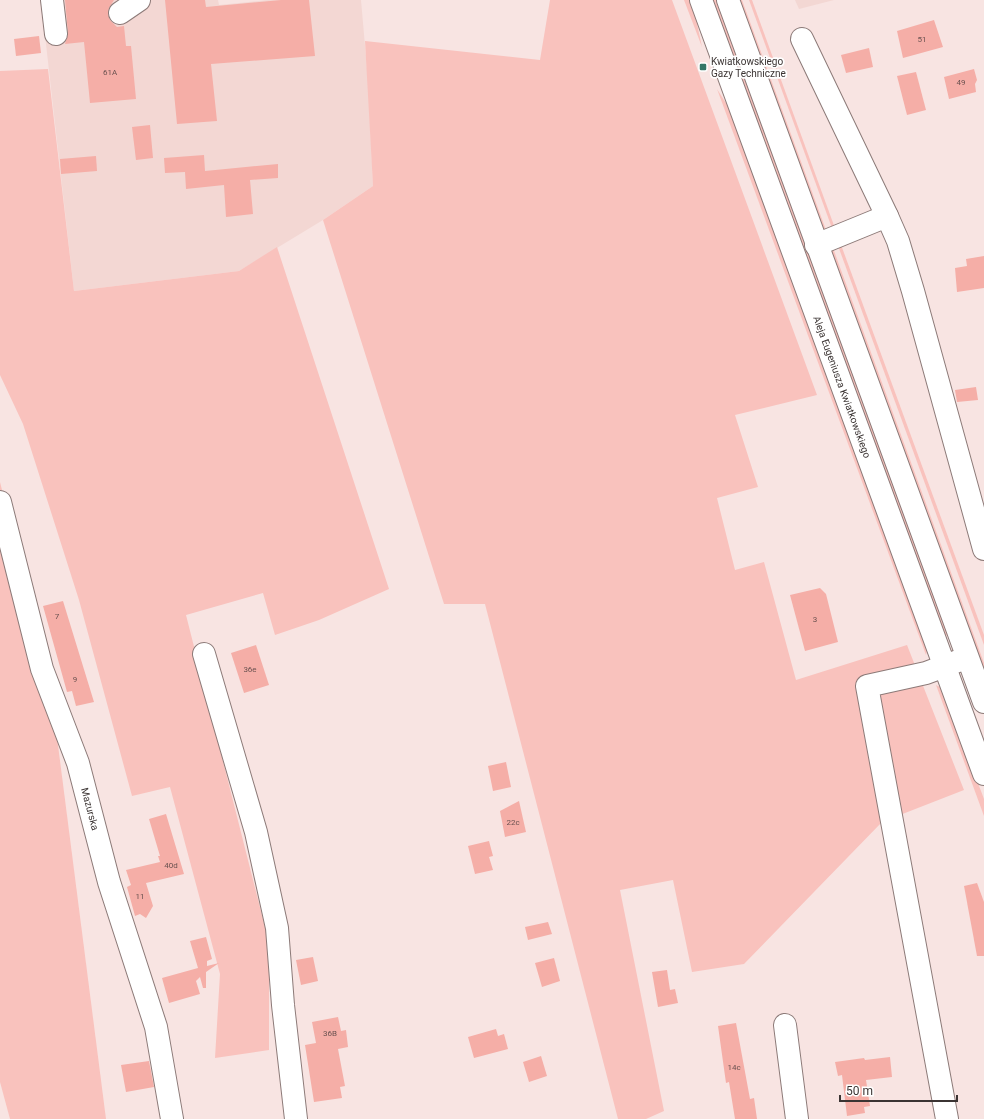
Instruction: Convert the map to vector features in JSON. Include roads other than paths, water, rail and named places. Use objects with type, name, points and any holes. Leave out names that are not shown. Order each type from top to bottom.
[{"type":"street","points":[[52,0],[56,34]]},
{"type":"street","points":[[120,13],[139,0]]},
{"type":"street","name":"Aleja Eugeniusza Kwiatkowskiego","points":[[701,0],[984,774]]},
{"type":"street","points":[[728,0],[816,245],[984,702]]},
{"type":"street","points":[[802,39],[898,242],[913,291],[984,549]]},
{"type":"street","points":[[816,245],[887,216]]},
{"type":"street","name":"Mazurska","points":[[0,502],[42,669],[78,763],[109,882],[156,1027],[172,1119]]},
{"type":"street","points":[[204,654],[256,832],[277,928],[283,1005],[296,1119]]},
{"type":"street","points":[[947,1119],[867,686],[926,673],[968,658]]},
{"type":"street","points":[[784,1025],[797,1119]]},
{"type":"place","name":"Kwiatkowskiego Gazy Techniczne","points":[[703,67]]}]
